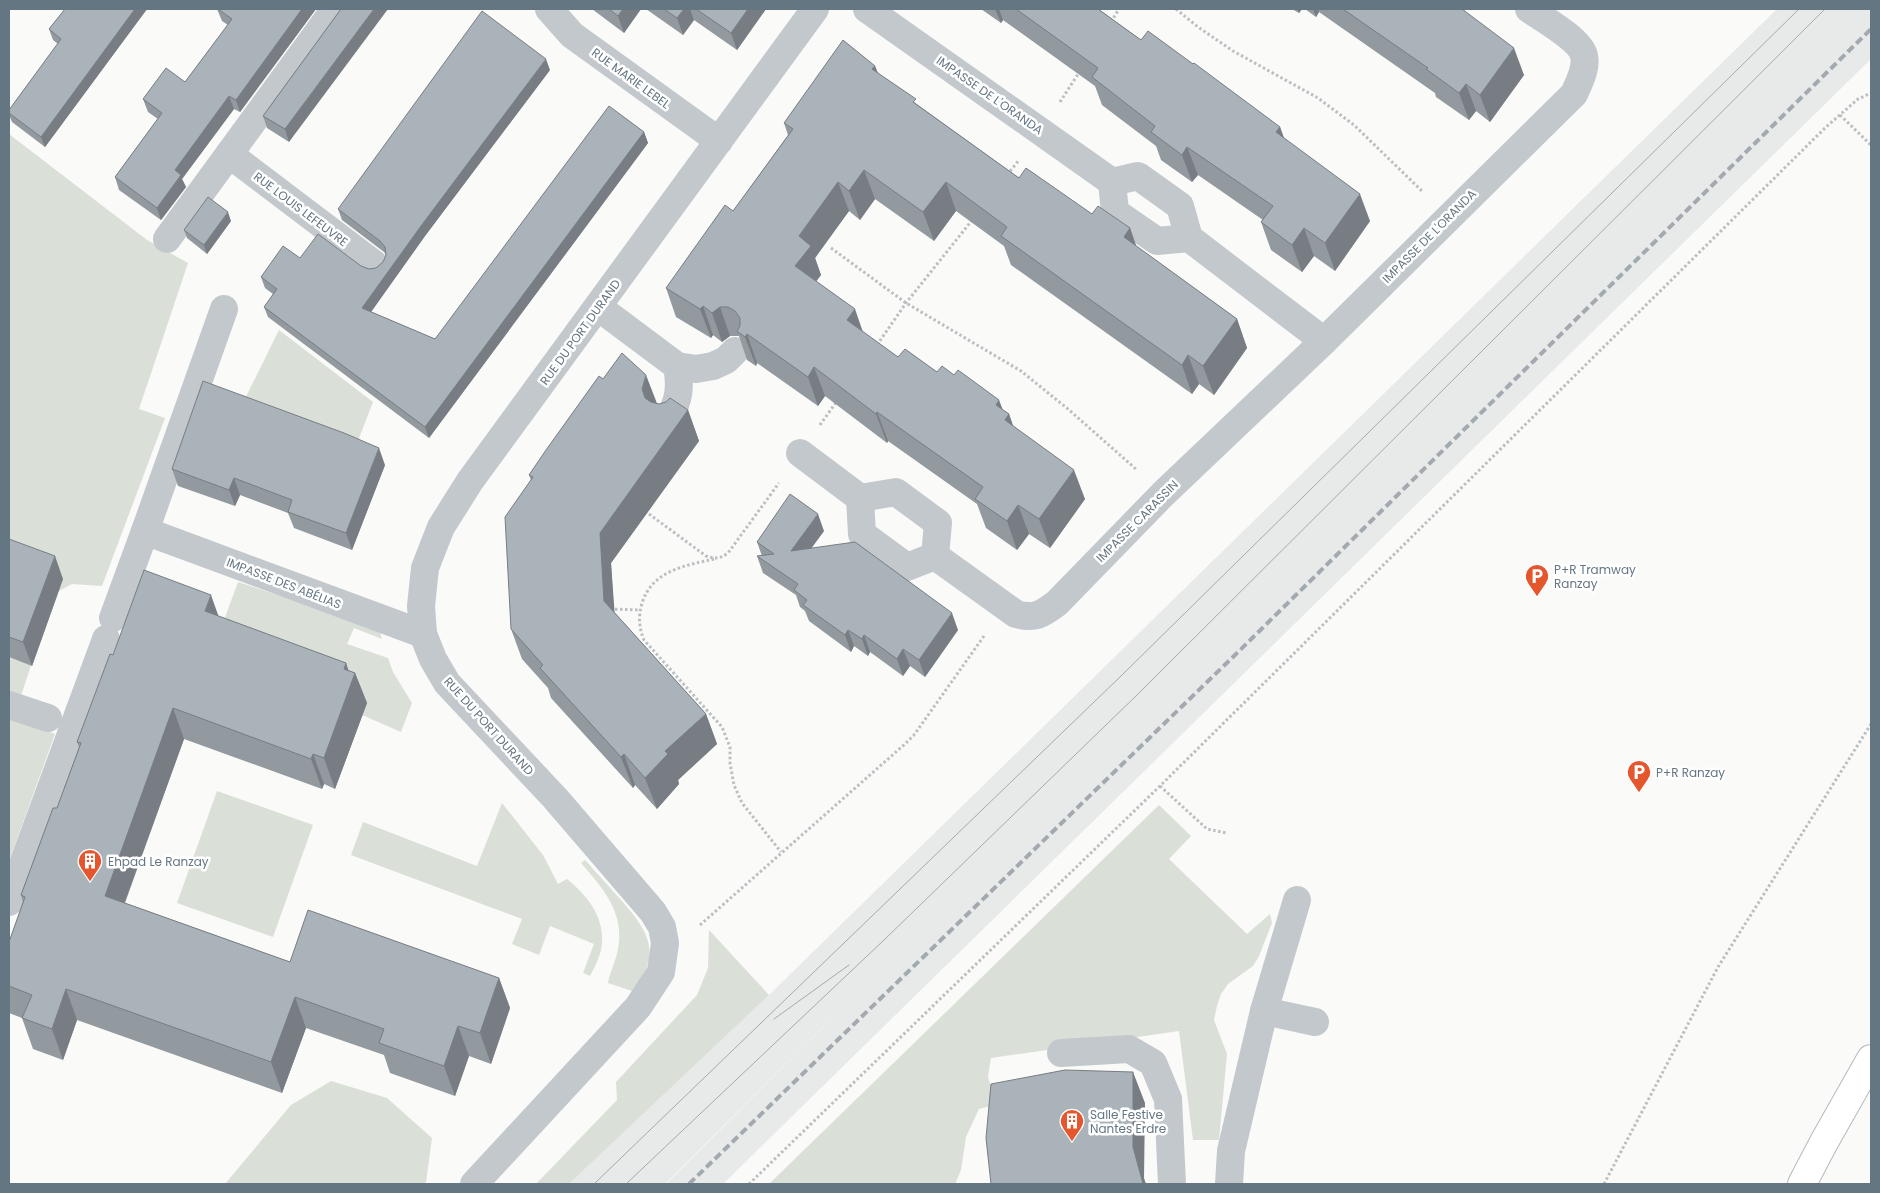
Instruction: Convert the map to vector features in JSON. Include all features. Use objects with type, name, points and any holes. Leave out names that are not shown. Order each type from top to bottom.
[{"type":"highway","points":[[1802,1184],[1871,1059]]},
{"type":"street","points":[[167,239],[335,9]]},
{"type":"street","name":"RUE MARIE LEBEL","points":[[549,9],[572,35],[719,141]]},
{"type":"street","name":"RUE DU PORT DURAND","points":[[474,1184],[638,1007],[662,972],[666,943],[662,927],[654,912],[555,798],[447,683],[433,659],[424,634],[421,606],[425,568],[441,527],[470,481],[815,9]]},
{"type":"street","name":"IMPASSE DE L'ORANDA","points":[[867,9],[1112,182]]},
{"type":"street","name":"IMPASSE DE L'ORANDA","points":[[1324,341],[1574,94],[1582,77],[1584,56],[1573,40],[1529,9]]},
{"type":"street","name":"RUE LOUIS LEFEUVRE","points":[[229,154],[374,264]]},
{"type":"street","points":[[1190,238],[1157,241],[1115,212],[1112,182],[1138,176],[1180,206],[1190,238],[1324,341]]},
{"type":"street","points":[[598,307],[677,366],[696,369],[713,366],[726,360],[735,351]]},
{"type":"street","points":[[9,902],[224,309]]},
{"type":"street","name":"IMPASSE CARASSIN","points":[[935,556],[1016,614],[1030,618],[1044,614],[1163,494],[1324,341]]},
{"type":"street","points":[[669,419],[677,402],[680,385],[677,366]]},
{"type":"street","points":[[800,454],[860,498],[896,492],[938,523],[935,556],[907,567],[862,534],[860,498]]},
{"type":"street","name":"IMPASSE DES ABÉLIAS","points":[[145,531],[424,634]]},
{"type":"street","points":[[9,705],[48,718]]},
{"type":"street","points":[[1229,1184],[1231,1151],[1264,1011],[1297,900]]},
{"type":"street","points":[[1264,1011],[1315,1022]]},
{"type":"street","points":[[1061,1053],[1129,1049],[1153,1063],[1168,1099],[1172,1184]]},
{"type":"path","points":[[1109,25],[1120,9]]},
{"type":"path","points":[[1176,9],[1233,51],[1318,98],[1354,125],[1450,217]]},
{"type":"path","points":[[1005,178],[1042,131],[1083,66]]},
{"type":"path","points":[[749,1184],[1160,786],[1818,135],[1858,99],[1871,93]]},
{"type":"path","points":[[1840,115],[1871,145]]},
{"type":"path","points":[[873,351],[906,303],[974,217]]},
{"type":"path","points":[[831,248],[906,303],[1021,371],[1068,408],[1163,494]]},
{"type":"path","points":[[648,514],[706,556],[722,558],[728,553],[839,398]]},
{"type":"path","points":[[714,558],[681,567],[657,578],[646,593],[640,610],[640,629],[644,640],[722,727],[730,747],[730,763],[734,785],[742,803],[781,852]]},
{"type":"path","points":[[700,924],[909,740],[1005,607]]},
{"type":"path","points":[[601,609],[640,610]]},
{"type":"path","points":[[1604,1184],[1718,966],[1871,724]]},
{"type":"path","points":[[1160,786],[1207,829],[1227,833]]},
{"type":"shaded area","points":[[1777,9],[1871,9],[1871,59],[723,1184],[666,1184],[907,943],[665,1184],[569,1184],[769,995]]},
{"type":"shaded area","points":[[9,134],[147,240],[188,263],[139,409],[165,418],[102,586],[72,584],[59,591],[63,579],[9,558]]},
{"type":"shaded area","points":[[279,330],[373,402],[354,451],[240,409]]},
{"type":"shaded area","points":[[238,582],[379,628],[382,639],[354,628],[347,644],[388,658],[393,672],[412,703],[401,732],[362,715],[366,703],[214,647]]},
{"type":"shaded area","points":[[9,657],[31,665],[21,696],[9,691]]},
{"type":"shaded area","points":[[9,717],[55,734],[9,861]]},
{"type":"shaded area","points":[[217,791],[313,825],[273,937],[177,903]]},
{"type":"shaded area","points":[[502,803],[543,855],[558,884],[567,879],[589,901],[599,919],[602,939],[601,950],[590,976],[583,973],[594,944],[550,926],[539,955],[512,944],[522,919],[351,855],[363,822],[477,866]]},
{"type":"shaded area","points":[[1159,805],[1191,836],[1169,859],[1247,934],[1270,914],[1272,923],[1253,966],[1228,984],[1221,994],[1217,1006],[1214,1020],[1227,1054],[1219,1140],[1193,1140],[1179,1031],[991,1058],[988,1076],[995,1105],[979,1109],[966,1137],[961,1170],[955,1184],[769,1184]]},
{"type":"shaded area","points":[[585,860],[631,912],[645,933],[649,944],[650,954],[647,966],[642,978],[632,991],[608,983],[618,949],[618,924],[615,913],[604,892],[581,863]]},
{"type":"shaded area","points":[[709,930],[769,995],[569,1184],[536,1184],[617,1100],[616,1082],[697,995],[708,968]]},
{"type":"shaded area","points":[[331,1081],[387,1098],[432,1138],[426,1182],[424,1184],[225,1184],[291,1105]]},
{"type":"building","points":[[65,9],[135,9],[41,137],[9,113],[9,110],[61,39],[49,29]]},
{"type":"building","points":[[218,9],[302,9],[236,100],[229,96],[175,170],[181,175],[157,208],[115,177],[162,113],[143,99],[166,68],[185,82],[232,19]]},
{"type":"building","points":[[341,9],[374,9],[285,129],[263,116]]},
{"type":"building","points":[[609,9],[623,9],[618,16]]},
{"type":"building","points":[[664,9],[684,9],[677,18]]},
{"type":"building","points":[[696,9],[748,9],[731,33]]},
{"type":"building","points":[[1016,9],[1098,9],[1141,40],[1148,31],[1280,127],[1276,132],[1360,194],[1325,243],[1304,228],[1292,245],[1261,222],[1273,206],[1187,147],[1182,155],[1151,132],[1155,126],[1092,77],[1098,68]]},
{"type":"building","points":[[1343,9],[1462,9],[1514,48],[1480,95],[1466,84],[1459,93],[1426,69],[1428,68]]},
{"type":"building","points":[[482,11],[546,59],[362,308],[435,339],[609,106],[644,132],[425,427],[264,307],[277,289],[261,277],[283,246],[300,258],[318,234],[361,266],[369,269],[376,268],[383,262],[386,255],[385,247],[380,241],[338,209]]},
{"type":"building","points":[[843,40],[875,66],[872,69],[916,99],[913,102],[1019,178],[1026,168],[1092,214],[1098,206],[1130,228],[1124,237],[1237,319],[1203,366],[1188,355],[1182,365],[1001,236],[1007,227],[946,182],[923,212],[864,170],[849,191],[838,182],[799,236],[811,246],[795,266],[855,309],[847,320],[898,357],[905,349],[937,372],[942,366],[954,375],[958,370],[999,400],[996,405],[1009,414],[1005,420],[1074,470],[1039,519],[1018,505],[1007,521],[975,499],[983,487],[877,412],[876,414],[814,367],[808,377],[747,334],[745,337],[737,331],[740,326],[740,318],[735,311],[728,307],[720,307],[712,313],[703,306],[700,309],[666,288],[725,205],[733,211],[793,129],[784,123]]},
{"type":"building","points":[[208,197],[228,212],[204,245],[184,230]]},
{"type":"building","points":[[622,353],[646,375],[642,389],[645,398],[659,404],[666,402],[670,398],[688,410],[600,533],[604,601],[706,714],[665,751],[668,754],[645,778],[624,754],[621,757],[540,668],[543,665],[511,629],[505,517],[533,477],[529,475],[546,450],[599,376],[603,379]]},
{"type":"building","points":[[203,381],[344,433],[379,448],[346,533],[288,512],[292,500],[234,478],[229,490],[172,469]]},
{"type":"building","points":[[790,494],[818,514],[791,551],[855,542],[952,613],[919,660],[903,649],[897,659],[864,635],[862,639],[848,630],[845,635],[803,605],[807,600],[794,590],[798,584],[757,556],[774,554],[757,542]]},
{"type":"building","points":[[9,539],[55,556],[23,642],[9,637]]},
{"type":"building","name":"Ehpad Le Ranzay","points":[[144,570],[211,595],[205,611],[346,663],[344,669],[355,673],[324,758],[313,754],[311,759],[173,708],[105,896],[290,962],[308,910],[499,978],[480,1033],[458,1026],[444,1066],[379,1043],[384,1029],[295,997],[271,1062],[66,989],[52,1029],[22,1018],[32,995],[9,986],[9,942],[25,897],[21,895],[53,808],[57,808],[81,743],[77,742],[110,654],[113,655]]},
{"type":"building","name":"Salle Festive Nantes Erdre","points":[[1065,1070],[1133,1072],[1133,1147],[1143,1184],[991,1184],[986,1138],[991,1084]]},
{"type":"tram line","points":[[594,1184],[1121,676],[1799,9]]},
{"type":"tram line","points":[[626,1184],[884,940],[1138,694],[1825,9]]},
{"type":"tram line","points":[[774,1019],[849,965]]},
{"type":"railway","points":[[689,1184],[1235,655],[1871,29]]},
{"type":"place","name":"P+R Tramway Ranzay","points":[[1537,597]]},
{"type":"place","name":"P+R Ranzay","points":[[1639,793]]},
{"type":"place","name":"Ehpad Le Ranzay","points":[[90,882]]},
{"type":"place","name":"Salle Festive Nantes Erdre","points":[[1072,1142]]}]
